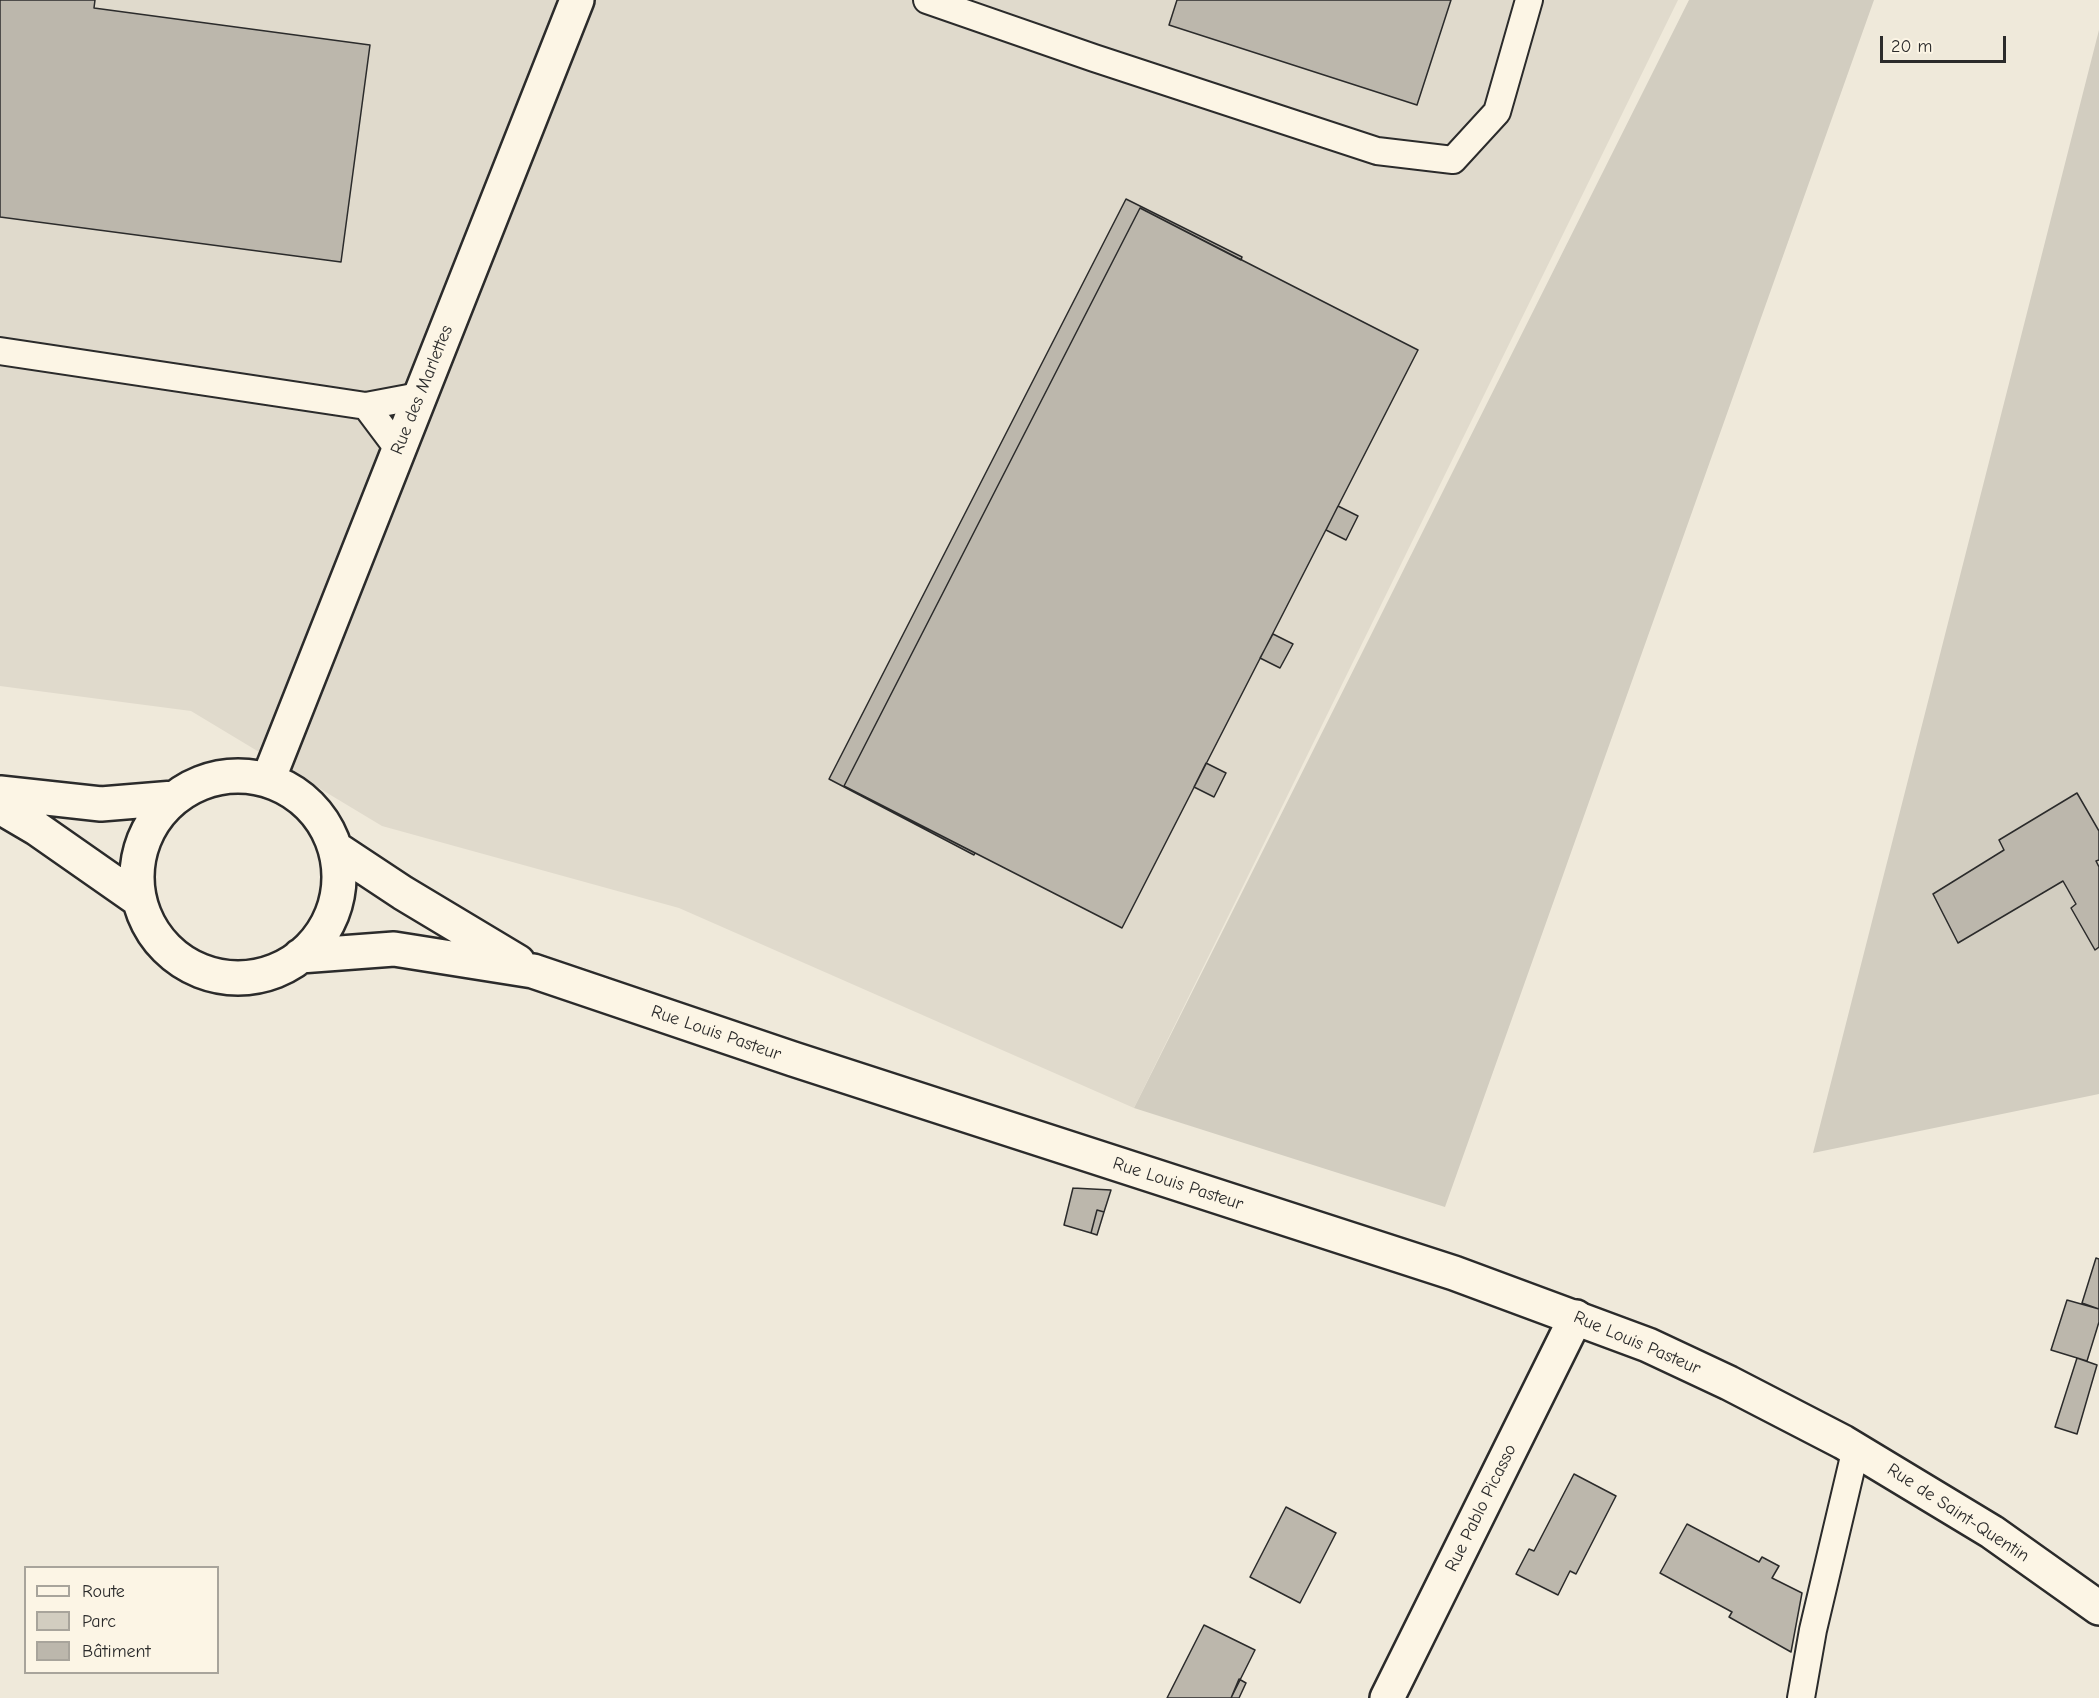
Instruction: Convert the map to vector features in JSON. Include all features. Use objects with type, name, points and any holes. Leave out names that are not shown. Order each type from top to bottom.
[{"type":"main road","name":"Rue des Marlettes","points":[[268,780],[577,0]]},
{"type":"main road","points":[[235,775],[268,780],[298,795],[321,819],[335,848],[340,878],[334,908],[321,935],[300,956],[271,972],[238,978],[204,972],[175,956],[152,931],[140,900],[136,872],[142,845],[154,819],[174,798],[202,782],[235,775]]},
{"type":"main road","points":[[0,793],[101,804],[174,798]]},
{"type":"main road","points":[[0,807],[36,828],[140,900]]},
{"type":"main road","name":"Rue Louis Pasteur","points":[[335,848],[403,893],[533,970]]},
{"type":"main road","name":"Rue Louis Pasteur","points":[[300,956],[394,949],[533,970],[793,1059],[1454,1273],[1648,1345],[1812,1426]]},
{"type":"main road","name":"Rue Pablo Picasso","points":[[1387,1698],[1576,1317]]},
{"type":"main road","name":"Rue de Saint-Quentin","points":[[1812,1426],[1856,1448],[1992,1532],[2099,1608]]},
{"type":"lane","points":[[927,0],[1094,58],[1377,151],[1453,160],[1497,112],[1529,0]]},
{"type":"lane","points":[[0,351],[366,406],[419,396]]},
{"type":"lane","points":[[366,406],[399,450]]},
{"type":"lane","points":[[1801,1698],[1813,1630],[1856,1448]]},
{"type":"shaded area","points":[[0,0],[1678,0],[1134,1108],[679,908],[382,826],[191,711],[0,686]]},
{"type":"green space","points":[[1689,0],[1874,0],[1445,1207],[1134,1108]]},
{"type":"green space","points":[[2099,30],[2099,1094],[1813,1153]]},
{"type":"building","points":[[0,0],[95,0],[94,8],[370,45],[341,262],[0,217]]},
{"type":"building","points":[[1177,0],[1451,0],[1417,105],[1169,25]]},
{"type":"building","points":[[1126,199],[1242,257],[1241,260],[1140,208],[844,786],[975,853],[974,855],[829,779]]},
{"type":"building","points":[[1140,208],[1418,350],[1122,928],[844,786]]},
{"type":"building","points":[[1338,506],[1358,516],[1346,540],[1326,530]]},
{"type":"building","points":[[1273,634],[1293,644],[1280,668],[1260,658]]},
{"type":"building","points":[[1206,763],[1226,773],[1214,797],[1194,787]]},
{"type":"building","points":[[2077,793],[2099,831],[2099,860],[2096,861],[2099,867],[2099,947],[2095,950],[2071,908],[2076,904],[2063,881],[1958,943],[1933,894],[2004,850],[1999,840]]},
{"type":"building","points":[[1073,1188],[1111,1190],[1104,1212],[1097,1210],[1091,1233],[1064,1225]]},
{"type":"building","points":[[1097,1210],[1104,1212],[1097,1235],[1091,1233]]},
{"type":"building","points":[[2096,1258],[2099,1259],[2099,1309],[2082,1303]]},
{"type":"building","points":[[2067,1300],[2099,1309],[2099,1322],[2087,1361],[2051,1350]]},
{"type":"building","points":[[2077,1358],[2097,1365],[2077,1434],[2055,1427]]},
{"type":"building","points":[[1574,1474],[1616,1496],[1576,1574],[1570,1571],[1558,1595],[1516,1574],[1529,1549],[1534,1551]]},
{"type":"building","points":[[1286,1507],[1336,1533],[1300,1603],[1250,1577]]},
{"type":"building","points":[[1687,1524],[1759,1562],[1762,1557],[1779,1566],[1772,1578],[1802,1593],[1791,1652],[1729,1617],[1732,1612],[1660,1573]]},
{"type":"building","points":[[1204,1625],[1255,1650],[1231,1698],[1167,1698]]},
{"type":"building","points":[[1239,1679],[1246,1683],[1239,1698],[1231,1698]]}]
